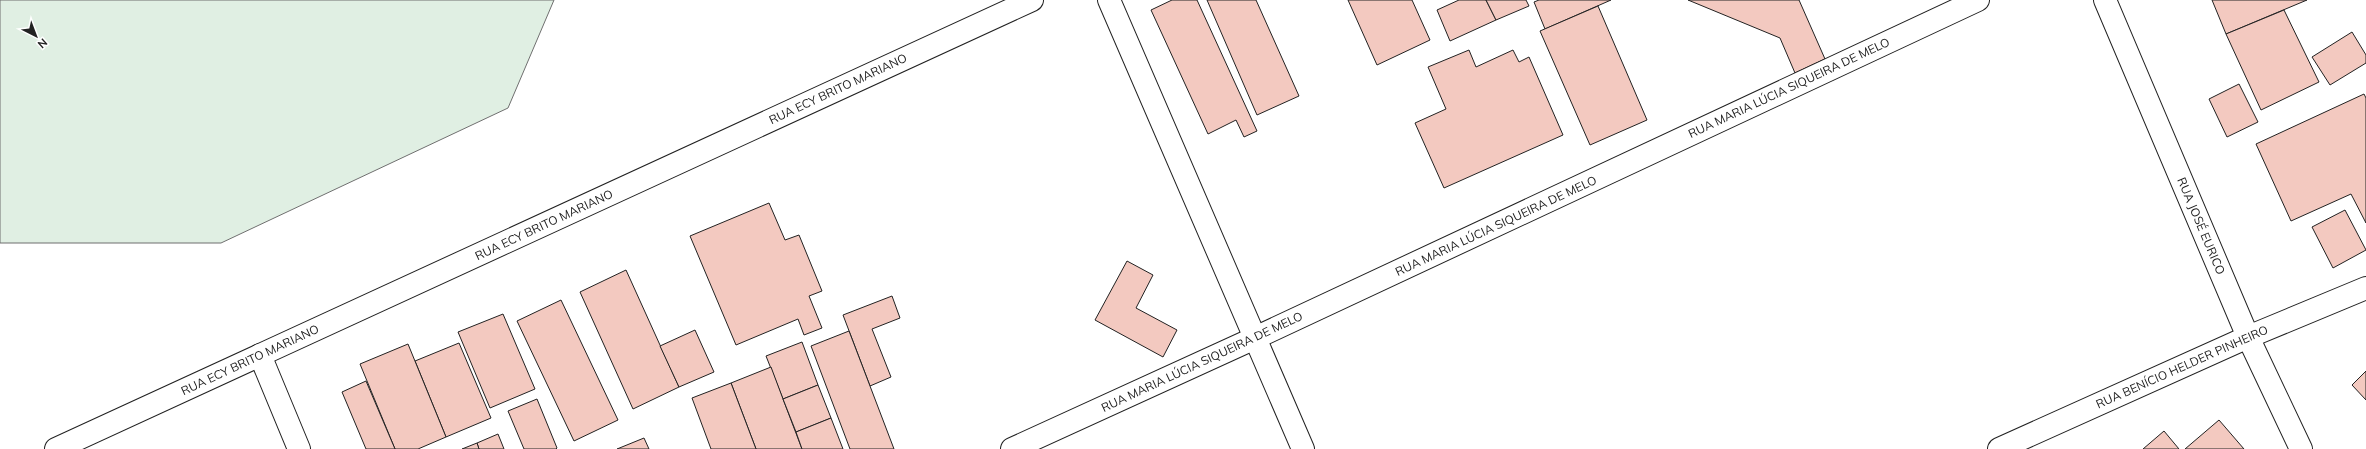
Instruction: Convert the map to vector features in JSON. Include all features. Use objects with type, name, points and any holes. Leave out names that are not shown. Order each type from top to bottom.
[{"type":"street","name":"RUA ECY BRITO MARIANO","points":[[56,449],[1032,0]]},
{"type":"street","points":[[1109,0],[1303,449]]},
{"type":"street","name":"RUA MARIA LÚCIA SIQUEIRA DE MELO","points":[[1012,449],[1255,338],[1978,0]]},
{"type":"street","name":"RUA JOSÉ EURICO","points":[[2106,0],[2248,337],[2301,449]]},
{"type":"street","name":"RUA BENÍCIO HELDER PINHEIRO","points":[[1999,449],[2248,337],[2366,288]]},
{"type":"street","points":[[260,355],[299,449]]},
{"type":"green space","points":[[0,0],[554,0],[508,108],[221,243],[0,243]]},
{"type":"building","points":[[1172,0],[1197,0],[1257,131],[1244,137],[1236,120],[1208,134],[1151,10]]},
{"type":"building","points":[[1207,0],[1256,0],[1299,96],[1257,115]]},
{"type":"building","points":[[1348,0],[1412,0],[1430,40],[1377,65]]},
{"type":"building","points":[[1459,0],[1486,0],[1496,20],[1450,41],[1437,10]]},
{"type":"building","points":[[1486,0],[1526,0],[1529,6],[1496,20]]},
{"type":"building","points":[[1539,0],[1611,0],[1545,29],[1534,2]]},
{"type":"building","points":[[1688,0],[1799,0],[1825,59],[1795,73],[1780,38]]},
{"type":"building","points":[[2212,0],[2307,0],[2226,34]]},
{"type":"building","points":[[1598,6],[1647,120],[1590,145],[1540,31]]},
{"type":"building","points":[[2284,10],[2319,82],[2261,110],[2226,34]]},
{"type":"building","points":[[2352,32],[2366,55],[2366,63],[2330,85],[2312,57]]},
{"type":"building","points":[[1469,50],[1476,67],[1513,50],[1519,62],[1529,57],[1563,135],[1444,188],[1415,123],[1446,109],[1428,67]]},
{"type":"building","points":[[2239,84],[2258,122],[2227,137],[2209,99]]},
{"type":"building","points":[[2364,94],[2366,98],[2366,223],[2351,194],[2291,221],[2256,144]]},
{"type":"building","points":[[769,203],[785,240],[799,235],[822,291],[809,296],[822,328],[804,335],[798,319],[736,345],[690,236]]},
{"type":"building","points":[[2345,210],[2366,250],[2333,268],[2312,227]]},
{"type":"building","points":[[1127,261],[1153,275],[1136,308],[1177,330],[1163,357],[1095,320]]},
{"type":"building","points":[[626,270],[679,387],[633,409],[580,292]]},
{"type":"building","points":[[892,296],[900,318],[872,329],[891,377],[870,386],[843,315]]},
{"type":"building","points":[[561,300],[618,420],[574,441],[517,321]]},
{"type":"building","points":[[503,314],[535,389],[490,408],[458,332]]},
{"type":"building","points":[[695,330],[714,372],[679,387],[660,346]]},
{"type":"building","points":[[849,331],[894,449],[850,449],[811,346]]},
{"type":"building","points":[[802,342],[818,385],[783,399],[766,356]]},
{"type":"building","points":[[459,343],[491,418],[446,437],[415,361]]},
{"type":"building","points":[[408,344],[446,437],[418,449],[395,449],[360,364]]},
{"type":"building","points":[[771,367],[802,449],[756,449],[731,383]]},
{"type":"building","points":[[2366,371],[2366,400],[2352,385]]},
{"type":"building","points":[[366,381],[395,449],[366,449],[342,392]]},
{"type":"building","points":[[731,383],[756,449],[711,449],[692,398]]},
{"type":"building","points":[[818,385],[831,418],[796,432],[783,399]]},
{"type":"building","points":[[537,399],[557,448],[556,449],[524,449],[508,411]]},
{"type":"building","points":[[831,418],[843,449],[802,449],[796,432]]},
{"type":"building","points":[[2219,420],[2244,449],[2185,449]]},
{"type":"building","points":[[2164,431],[2179,449],[2143,449]]},
{"type":"building","points":[[498,434],[504,449],[479,449],[477,443]]},
{"type":"building","points":[[644,438],[649,449],[617,449]]},
{"type":"building","points":[[477,443],[479,449],[462,449]]}]
